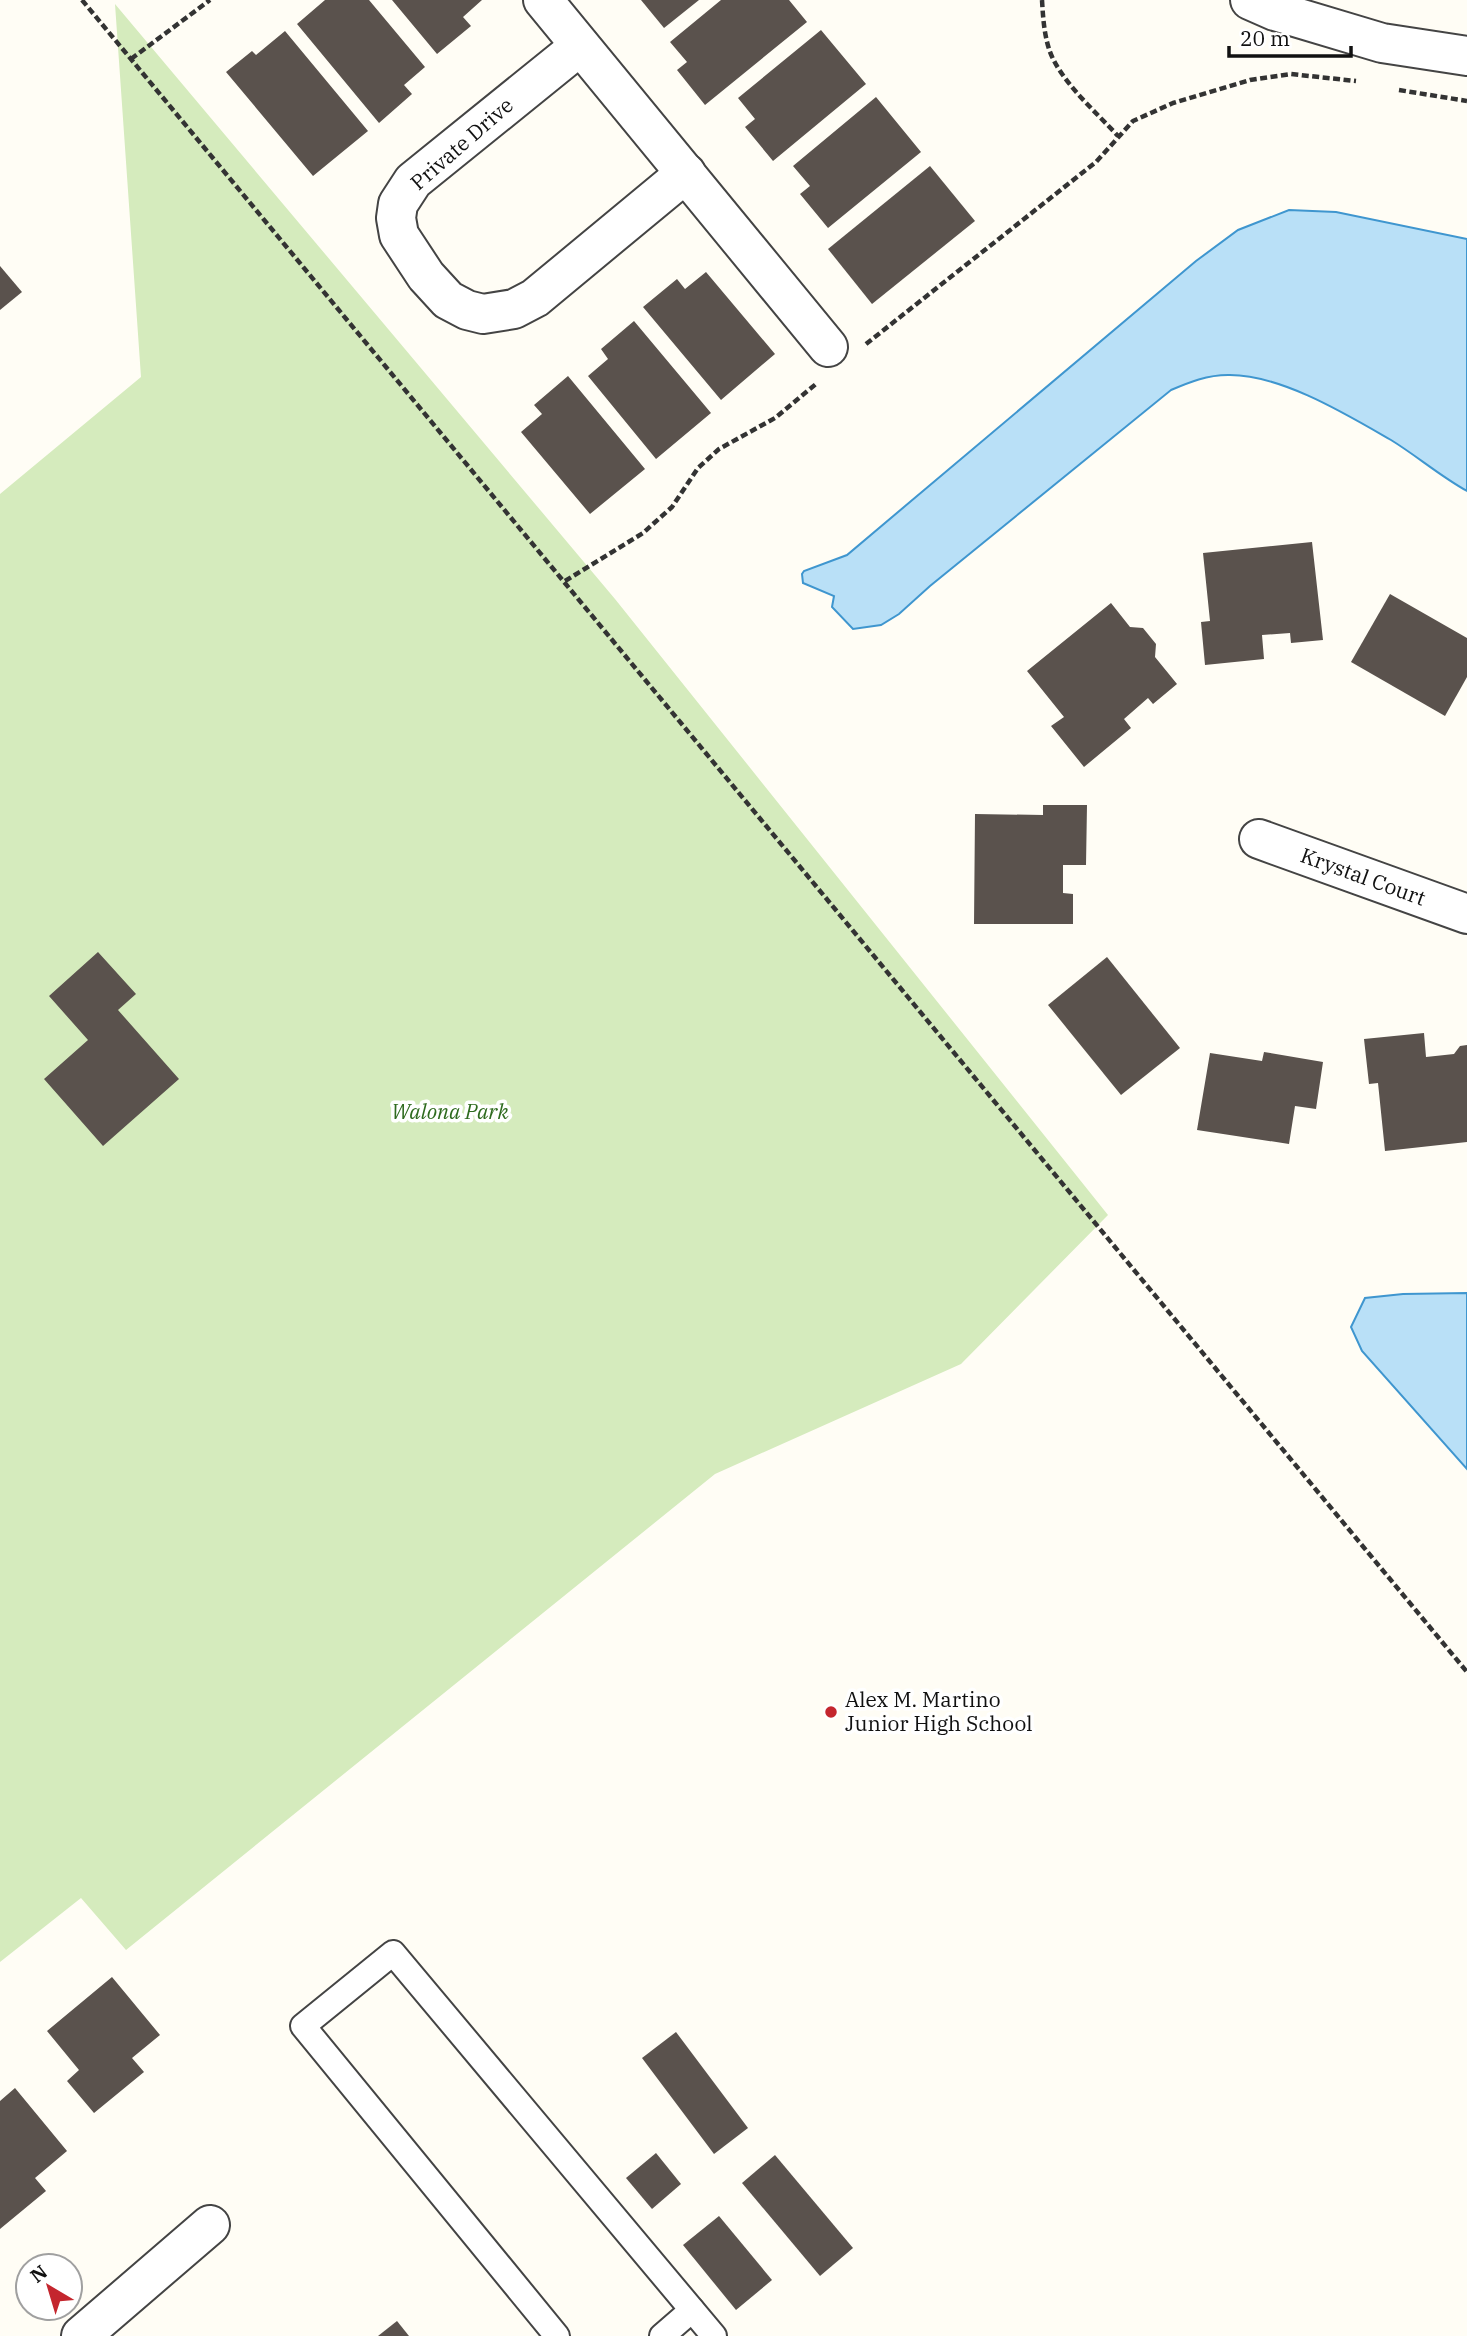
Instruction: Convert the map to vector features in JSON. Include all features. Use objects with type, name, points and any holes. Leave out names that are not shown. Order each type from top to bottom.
[{"type":"street","points":[[543,0],[839,357]]},
{"type":"street","points":[[1250,0],[1382,43],[1467,57]]},
{"type":"street","name":"Private Drive","points":[[580,46],[413,181],[398,204],[396,218],[399,235],[426,276],[448,300],[467,310],[483,314],[514,309],[535,298],[686,173]]},
{"type":"street","name":"Krystal Court","points":[[1259,839],[1467,915]]},
{"type":"street","points":[[80,2336],[210,2225]]},
{"type":"lane","points":[[557,2336],[303,2026],[393,1953],[714,2336]]},
{"type":"lane","points":[[662,2336],[692,2310]]},
{"type":"path","points":[[82,0],[1467,1672]]},
{"type":"path","points":[[131,59],[210,0]]},
{"type":"path","points":[[1042,0],[1044,32],[1050,53],[1063,75],[1118,136]]},
{"type":"path","points":[[565,581],[643,533],[672,507],[698,468],[719,449],[775,418],[839,357],[1096,162],[1133,121],[1172,103],[1250,80],[1292,74],[1357,81]]},
{"type":"path","points":[[1397,89],[1467,101]]},
{"type":"green space","name":"Walona Park","points":[[115,4],[615,599],[1108,1215],[961,1364],[715,1474],[126,1950],[81,1898],[0,1962],[0,494],[141,377]]},
{"type":"water","points":[[1289,210],[1336,212],[1467,239],[1467,491],[1391,440],[1312,397],[1248,376],[1213,376],[1171,390],[899,614],[881,625],[853,629],[832,607],[834,596],[803,583],[804,571],[847,555],[1196,261],[1238,230]]},
{"type":"water","points":[[1467,1293],[1467,1469],[1362,1351],[1351,1327],[1365,1298],[1403,1294]]},
{"type":"building","points":[[325,0],[369,0],[425,67],[404,85],[412,94],[379,123],[297,24]]},
{"type":"building","points":[[392,0],[482,0],[463,17],[471,26],[437,54]]},
{"type":"building","points":[[641,0],[699,0],[664,28]]},
{"type":"building","points":[[721,0],[789,0],[807,22],[705,105],[677,70],[687,62],[670,42]]},
{"type":"building","points":[[821,30],[866,84],[773,161],[745,127],[755,119],[738,98]]},
{"type":"building","points":[[285,31],[368,131],[313,176],[226,72],[252,51],[256,55]]},
{"type":"building","points":[[876,97],[921,152],[828,228],[800,194],[810,186],[793,166]]},
{"type":"building","points":[[930,166],[975,221],[872,304],[828,249]]},
{"type":"building","points":[[0,266],[22,292],[0,310]]},
{"type":"building","points":[[706,272],[775,354],[721,400],[643,307],[677,279],[685,289]]},
{"type":"building","points":[[634,321],[711,413],[656,459],[588,376],[608,359],[601,349]]},
{"type":"building","points":[[568,376],[645,469],[590,514],[521,432],[542,414],[534,405]]},
{"type":"building","points":[[1312,542],[1323,640],[1291,643],[1290,633],[1262,635],[1264,659],[1205,665],[1201,622],[1210,621],[1203,553]]},
{"type":"building","points":[[1390,594],[1467,638],[1467,677],[1445,716],[1351,662]]},
{"type":"building","points":[[1111,603],[1130,627],[1143,628],[1156,644],[1155,657],[1177,684],[1153,704],[1148,698],[1124,719],[1131,728],[1084,767],[1051,726],[1064,717],[1027,671]]},
{"type":"building","points":[[1043,805],[1087,805],[1086,865],[1063,865],[1063,893],[1073,894],[1073,924],[974,924],[975,814],[1043,815]]},
{"type":"building","points":[[98,952],[136,994],[118,1010],[179,1079],[103,1146],[44,1079],[88,1040],[49,996]]},
{"type":"building","points":[[1107,957],[1180,1048],[1121,1095],[1048,1005]]},
{"type":"building","points":[[1424,1033],[1426,1057],[1454,1054],[1460,1046],[1467,1045],[1467,1142],[1385,1151],[1378,1083],[1369,1084],[1364,1039]]},
{"type":"building","points":[[1264,1052],[1323,1062],[1316,1109],[1295,1106],[1289,1144],[1197,1130],[1210,1053],[1262,1061]]},
{"type":"building","points":[[112,1977],[160,2035],[132,2058],[144,2072],[94,2113],[67,2081],[79,2070],[47,2031]]},
{"type":"building","points":[[676,2032],[748,2128],[714,2154],[642,2058]]},
{"type":"building","points":[[15,2088],[67,2151],[35,2178],[46,2191],[0,2229],[0,2101]]},
{"type":"building","points":[[656,2153],[681,2184],[652,2209],[626,2178]]},
{"type":"building","points":[[775,2155],[853,2248],[820,2276],[742,2183]]},
{"type":"building","points":[[719,2216],[772,2280],[736,2310],[683,2245]]},
{"type":"building","points":[[397,2321],[409,2336],[378,2336]]},
{"type":"place","name":"Alex M. Martino Junior High School","points":[[831,1712]]}]
